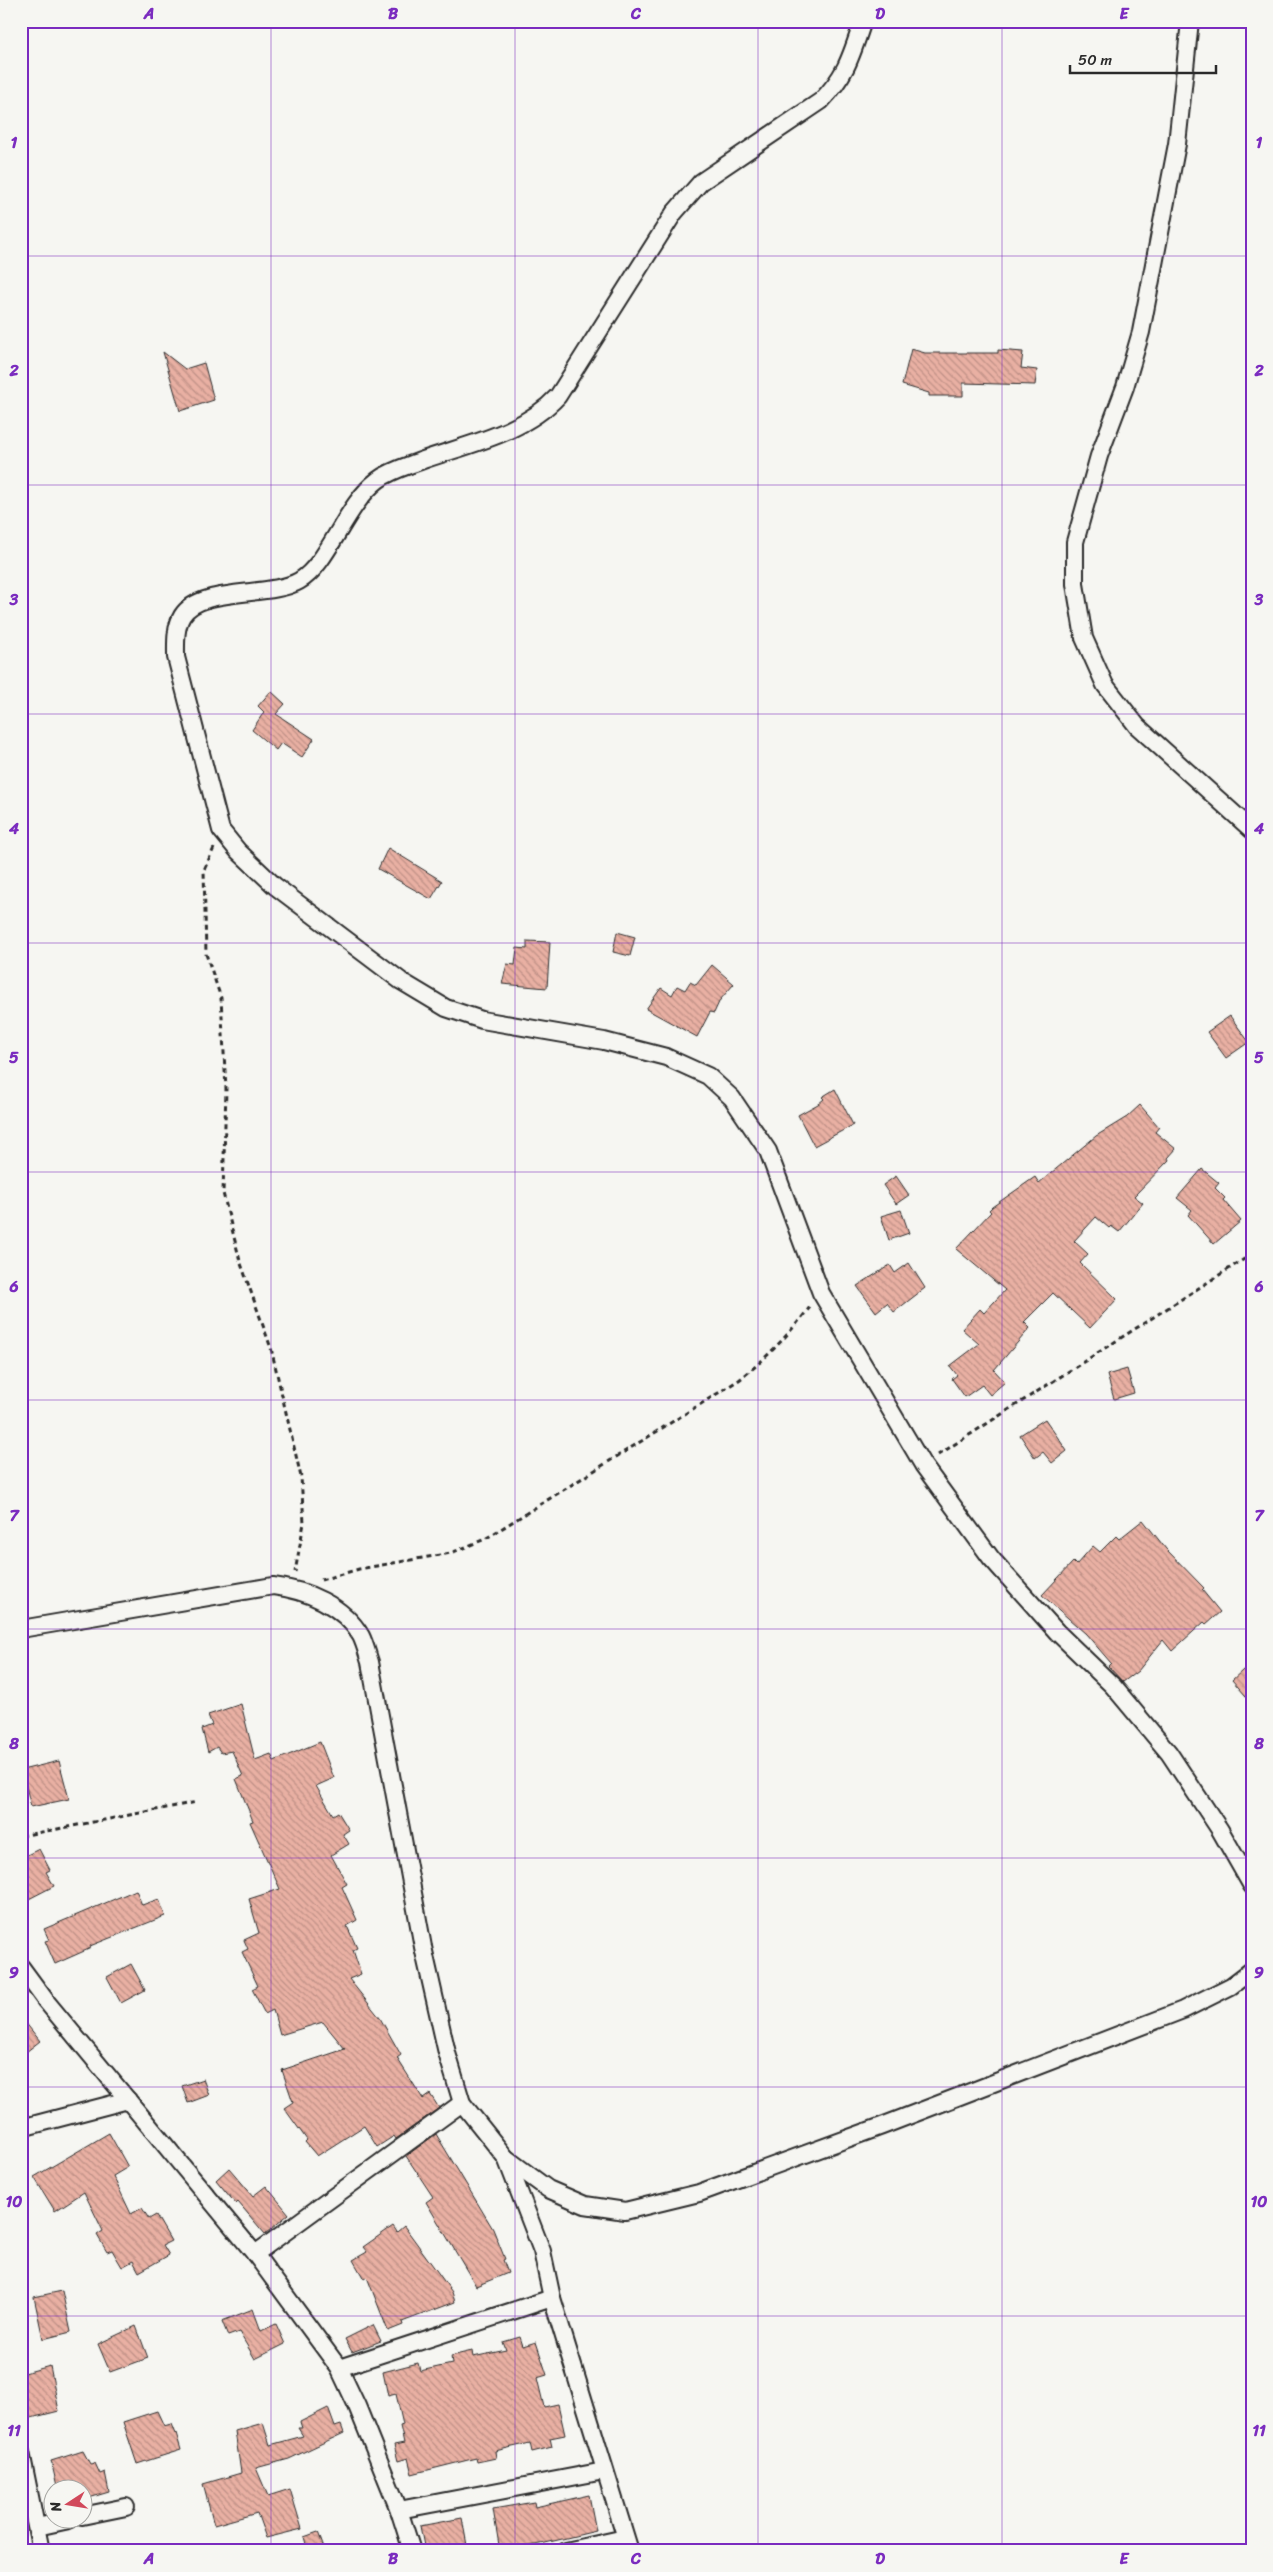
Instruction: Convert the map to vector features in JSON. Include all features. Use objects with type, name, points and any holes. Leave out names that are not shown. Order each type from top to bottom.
[{"type":"street","points":[[863,21],[847,70],[837,85],[821,101],[700,182],[674,213],[558,396],[545,410],[511,428],[398,469],[379,479],[351,508],[314,567],[300,580],[280,588],[212,598],[193,605],[182,616],[176,635],[176,656],[221,830],[238,851],[275,886],[401,981],[446,1008],[482,1020],[622,1046],[666,1058],[708,1076],[732,1098],[768,1151],[821,1293],[923,1465],[991,1558],[1057,1632],[1113,1686],[1169,1753],[1220,1830],[1252,1886]]},
{"type":"street","points":[[1190,21],[1177,144],[1141,332],[1125,387],[1100,456],[1075,542],[1075,584],[1084,638],[1105,685],[1137,726],[1252,830]]},
{"type":"street","points":[[21,1629],[246,1589],[273,1586],[292,1588],[327,1603],[348,1620],[361,1636],[370,1662],[423,1947],[447,2052],[462,2103],[506,2158],[548,2189],[585,2205],[625,2211],[699,2193],[882,2126],[1183,2010],[1231,1986],[1252,1970]]},
{"type":"street","points":[[21,1967],[46,2001],[255,2254],[339,2368],[358,2406],[399,2510],[409,2548]]},
{"type":"street","points":[[21,2128],[128,2100]]},
{"type":"street","points":[[255,2254],[462,2103]]},
{"type":"street","points":[[506,2158],[542,2251],[552,2298],[628,2544],[566,2551]]},
{"type":"street","points":[[339,2368],[552,2298]]},
{"type":"street","points":[[21,2452],[41,2551]]},
{"type":"street","points":[[399,2510],[604,2471]]},
{"type":"street","points":[[92,2514],[126,2507]]},
{"type":"street","points":[[37,2527],[42,2526]]},
{"type":"path","points":[[221,830],[204,870],[206,954],[221,998],[226,1089],[223,1193],[240,1260],[272,1348],[301,1477],[304,1523],[292,1588],[359,1569],[451,1552],[485,1539],[739,1380],[761,1363],[790,1332],[821,1293]]},
{"type":"path","points":[[923,1465],[1252,1254]]},
{"type":"path","points":[[21,1836],[197,1802]]},
{"type":"building","points":[[911,349],[925,353],[998,353],[998,350],[1023,352],[1021,368],[1037,370],[1035,385],[963,383],[963,396],[929,396],[929,393],[902,385]]},
{"type":"building","points":[[163,352],[185,369],[204,363],[214,400],[180,411]]},
{"type":"building","points":[[271,691],[285,704],[276,714],[314,739],[302,757],[281,743],[276,750],[252,730],[264,712],[258,706]]},
{"type":"building","points":[[388,848],[442,881],[431,899],[378,869]]},
{"type":"building","points":[[617,932],[635,937],[630,956],[613,952]]},
{"type":"building","points":[[527,941],[550,942],[547,988],[502,984],[507,964],[515,965],[517,948],[527,949]]},
{"type":"building","points":[[712,965],[734,984],[720,1000],[714,1013],[710,1012],[697,1037],[646,1009],[661,988],[672,995],[677,986],[685,990],[690,982],[696,985]]},
{"type":"building","points":[[1230,1016],[1249,1042],[1226,1058],[1207,1032]]},
{"type":"building","points":[[835,1089],[853,1125],[814,1146],[798,1115],[818,1104],[824,1099],[822,1097]]},
{"type":"building","points":[[1140,1105],[1159,1127],[1155,1132],[1176,1149],[1168,1158],[1169,1160],[1134,1196],[1143,1203],[1119,1232],[1111,1226],[1109,1228],[1096,1217],[1074,1241],[1088,1254],[1080,1263],[1117,1299],[1090,1328],[1053,1293],[1024,1322],[1030,1328],[994,1370],[1005,1382],[990,1395],[982,1385],[965,1397],[952,1379],[957,1375],[950,1366],[979,1344],[962,1329],[980,1309],[984,1313],[1005,1290],[956,1249],[991,1212],[989,1210],[992,1207],[1035,1177],[1039,1183],[1096,1136],[1127,1117]]},
{"type":"building","points":[[1202,1169],[1219,1183],[1215,1188],[1225,1198],[1223,1200],[1241,1221],[1214,1244],[1188,1215],[1192,1210],[1177,1198]]},
{"type":"building","points":[[896,1176],[909,1195],[896,1204],[883,1185]]},
{"type":"building","points":[[901,1210],[909,1233],[889,1240],[881,1216]]},
{"type":"building","points":[[909,1263],[925,1288],[894,1312],[887,1303],[876,1312],[857,1286],[890,1265],[895,1273]]},
{"type":"building","points":[[1127,1369],[1134,1393],[1114,1399],[1107,1375]]},
{"type":"building","points":[[1045,1419],[1067,1451],[1052,1463],[1043,1452],[1035,1458],[1020,1435]]},
{"type":"building","points":[[1143,1520],[1166,1549],[1204,1588],[1202,1590],[1220,1612],[1206,1624],[1204,1622],[1172,1651],[1163,1640],[1138,1671],[1123,1682],[1108,1666],[1111,1663],[1086,1634],[1042,1595],[1073,1562],[1076,1565],[1093,1546],[1100,1552],[1116,1536],[1119,1539]]},
{"type":"building","points":[[1252,1662],[1252,1703],[1232,1680]]},
{"type":"building","points":[[241,1704],[255,1760],[271,1754],[274,1761],[320,1742],[334,1778],[316,1786],[333,1815],[338,1812],[349,1830],[343,1834],[349,1844],[331,1855],[347,1884],[342,1887],[357,1920],[347,1926],[357,1948],[353,1950],[361,1974],[349,1979],[380,2018],[401,2055],[397,2058],[423,2099],[430,2094],[439,2108],[396,2139],[394,2136],[377,2147],[364,2126],[317,2156],[305,2142],[307,2140],[284,2108],[293,2102],[282,2070],[345,2049],[323,2022],[280,2035],[273,2010],[265,2014],[252,1989],[258,1986],[242,1952],[248,1949],[244,1940],[259,1933],[249,1899],[280,1889],[250,1822],[253,1821],[236,1779],[243,1776],[232,1751],[221,1753],[217,1747],[208,1752],[202,1729],[212,1725],[208,1715]]},
{"type":"building","points":[[59,1761],[69,1799],[31,1807],[22,1770]]},
{"type":"building","points":[[39,1849],[50,1870],[46,1872],[54,1886],[21,1903],[21,1858]]},
{"type":"building","points":[[136,1890],[142,1905],[159,1899],[165,1916],[90,1946],[91,1948],[55,1964],[45,1941],[49,1940],[44,1929]]},
{"type":"building","points":[[131,1964],[145,1990],[121,2003],[107,1977]]},
{"type":"building","points":[[21,2017],[40,2041],[21,2056]]},
{"type":"building","points":[[203,2079],[209,2095],[188,2103],[182,2086]]},
{"type":"building","points":[[109,2133],[128,2167],[113,2176],[131,2214],[142,2208],[149,2219],[156,2215],[171,2241],[163,2245],[169,2255],[139,2272],[133,2261],[122,2267],[112,2250],[107,2252],[97,2235],[103,2231],[84,2192],[55,2211],[34,2177]]},
{"type":"building","points":[[436,2134],[493,2229],[505,2259],[503,2260],[508,2273],[476,2286],[426,2202],[433,2197],[406,2156]]},
{"type":"building","points":[[229,2168],[253,2196],[266,2186],[289,2214],[265,2234],[238,2202],[236,2204],[216,2180]]},
{"type":"building","points":[[393,2226],[397,2232],[404,2226],[452,2292],[455,2302],[402,2322],[403,2325],[388,2331],[367,2277],[364,2279],[353,2260],[367,2252],[363,2247]]},
{"type":"building","points":[[62,2291],[71,2332],[43,2339],[34,2297]]},
{"type":"building","points":[[253,2309],[261,2331],[276,2324],[285,2344],[255,2359],[239,2332],[228,2336],[222,2321]]},
{"type":"building","points":[[373,2325],[381,2341],[352,2352],[345,2339]]},
{"type":"building","points":[[136,2326],[148,2358],[110,2372],[98,2344]]},
{"type":"building","points":[[520,2337],[523,2346],[536,2342],[547,2375],[537,2378],[544,2407],[558,2404],[565,2435],[550,2438],[552,2447],[532,2452],[530,2443],[495,2451],[496,2458],[477,2462],[476,2458],[412,2474],[408,2458],[398,2461],[394,2445],[404,2443],[400,2426],[403,2425],[396,2394],[388,2396],[383,2372],[418,2363],[420,2371],[452,2364],[451,2356],[472,2351],[473,2357],[506,2350],[503,2342]]},
{"type":"building","points":[[50,2366],[59,2411],[23,2420],[21,2374]]},
{"type":"building","points":[[328,2408],[335,2427],[341,2425],[344,2433],[289,2459],[256,2468],[268,2496],[290,2489],[302,2529],[266,2538],[257,2513],[214,2525],[203,2484],[241,2473],[235,2431],[263,2423],[270,2445],[303,2436],[298,2428],[302,2428],[300,2422]]},
{"type":"building","points":[[157,2411],[164,2426],[171,2424],[181,2450],[137,2464],[123,2422]]},
{"type":"building","points":[[83,2451],[90,2464],[95,2463],[100,2474],[105,2472],[109,2492],[92,2497],[92,2480],[56,2480],[51,2461]]},
{"type":"building","points":[[589,2495],[596,2531],[541,2544],[500,2551],[493,2509],[534,2502],[535,2507]]},
{"type":"building","points":[[462,2518],[468,2551],[425,2551],[420,2526]]},
{"type":"building","points":[[318,2532],[325,2551],[308,2551],[304,2537]]}]
